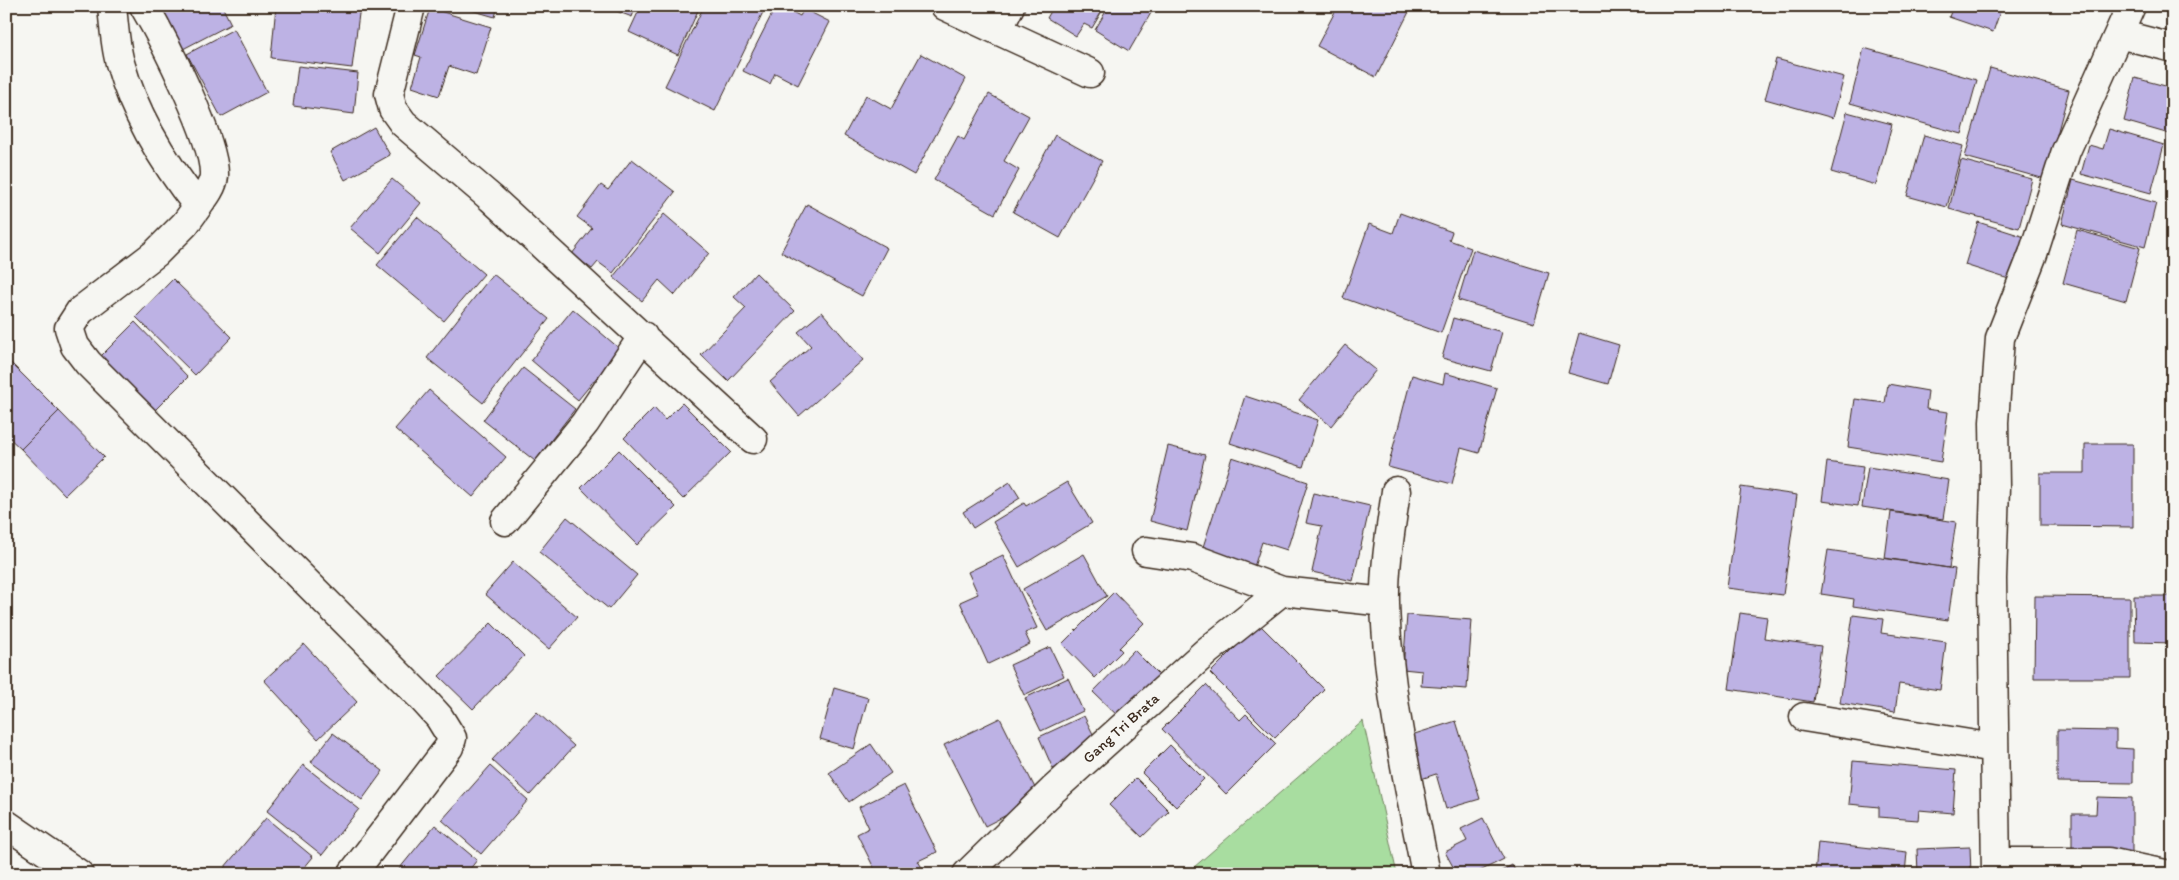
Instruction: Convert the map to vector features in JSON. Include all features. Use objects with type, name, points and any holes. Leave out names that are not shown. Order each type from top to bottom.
[{"type":"street","points":[[112,6],[120,62],[136,110],[175,177],[198,206]]},
{"type":"street","points":[[144,6],[161,36],[204,131],[213,158],[214,178],[209,190],[185,224],[156,253],[80,311],[69,328],[75,346],[88,363],[419,696],[449,729],[452,738],[449,747],[352,874]]},
{"type":"street","points":[[411,6],[389,94],[393,109],[403,123],[491,198],[753,438]]},
{"type":"street","points":[[945,6],[1090,73]]},
{"type":"street","points":[[998,30],[1010,6]]},
{"type":"street","points":[[2132,6],[2066,151],[2034,254],[2000,338],[1994,422],[1992,682],[1996,868],[2108,862],[2165,874]]},
{"type":"street","points":[[2119,34],[2173,48]]},
{"type":"street","points":[[505,521],[585,423],[643,336]]},
{"type":"street","points":[[1396,491],[1385,602],[1398,720],[1426,874]]},
{"type":"street","points":[[1146,551],[1192,558],[1282,591],[1385,602]]},
{"type":"street","name":"Gang Tri Brata","points":[[967,874],[1053,790],[1206,650],[1282,591]]},
{"type":"street","points":[[1804,717],[1994,748]]},
{"type":"street","points":[[6,824],[80,874]]},
{"type":"green space","points":[[1363,721],[1397,874],[1186,874]]},
{"type":"building","points":[[161,6],[222,6],[231,24],[183,49]]},
{"type":"building","points":[[276,6],[360,6],[352,68],[271,58]]},
{"type":"building","points":[[457,6],[498,6],[495,17]]},
{"type":"building","points":[[612,6],[636,6],[632,17],[611,9]]},
{"type":"building","points":[[641,6],[700,6],[678,55],[629,32]]},
{"type":"building","points":[[704,6],[766,6],[715,111],[665,86]]},
{"type":"building","points":[[776,6],[781,6],[800,16],[804,9],[830,22],[798,85],[775,73],[770,84],[743,71]]},
{"type":"building","points":[[1054,6],[1105,6],[1092,28],[1084,24],[1076,36],[1047,18]]},
{"type":"building","points":[[1109,6],[1155,6],[1129,51],[1095,30]]},
{"type":"building","points":[[1338,6],[1412,6],[1376,77],[1317,46]]},
{"type":"building","points":[[1953,6],[2002,6],[1993,32],[1949,17]]},
{"type":"building","points":[[430,8],[491,27],[476,75],[449,66],[439,96],[412,87],[421,57],[415,55]]},
{"type":"building","points":[[234,29],[267,92],[221,117],[187,54]]},
{"type":"building","points":[[1864,48],[1977,80],[1962,134],[1850,103]]},
{"type":"building","points":[[921,54],[966,79],[914,175],[844,136],[866,95],[891,109]]},
{"type":"building","points":[[1776,59],[1844,77],[1833,118],[1765,99]]},
{"type":"building","points":[[298,66],[358,73],[354,114],[293,106]]},
{"type":"building","points":[[1990,68],[2069,90],[2045,179],[1965,157]]},
{"type":"building","points":[[2135,78],[2173,88],[2173,135],[2124,121]]},
{"type":"building","points":[[989,94],[1029,116],[1004,161],[1019,170],[995,214],[934,180],[958,136],[964,140]]},
{"type":"building","points":[[1847,112],[1892,124],[1876,185],[1831,172]]},
{"type":"building","points":[[374,127],[390,155],[345,180],[330,152]]},
{"type":"building","points":[[2109,129],[2164,145],[2151,193],[2081,174],[2089,145],[2103,149]]},
{"type":"building","points":[[1055,135],[1102,161],[1060,238],[1013,212]]},
{"type":"building","points":[[1924,135],[1963,146],[1947,207],[1907,196]]},
{"type":"building","points":[[632,159],[675,192],[613,273],[598,262],[592,269],[572,254],[592,228],[577,217],[601,185],[608,190]]},
{"type":"building","points":[[1961,160],[2032,179],[2019,228],[1949,209]]},
{"type":"building","points":[[392,179],[421,203],[380,253],[350,228]]},
{"type":"building","points":[[2073,180],[2156,203],[2145,247],[2062,224]]},
{"type":"building","points":[[807,204],[887,248],[862,296],[781,252]]},
{"type":"building","points":[[1400,213],[1452,232],[1449,240],[1471,248],[1441,333],[1343,298],[1369,224],[1393,233]]},
{"type":"building","points":[[664,214],[709,253],[675,295],[659,280],[642,301],[613,277]]},
{"type":"building","points":[[417,217],[484,274],[444,321],[377,265]]},
{"type":"building","points":[[1978,222],[2028,238],[2015,281],[1965,265]]},
{"type":"building","points":[[2077,230],[2140,248],[2126,301],[2063,283]]},
{"type":"building","points":[[1473,250],[1549,273],[1534,323],[1458,300]]},
{"type":"building","points":[[756,273],[795,311],[728,381],[701,355],[746,308],[734,297]]},
{"type":"building","points":[[493,274],[549,319],[483,403],[427,358]]},
{"type":"building","points":[[173,279],[232,337],[195,375],[136,317]]},
{"type":"building","points":[[573,309],[620,349],[578,400],[531,360]]},
{"type":"building","points":[[822,312],[863,360],[799,416],[770,382],[811,346],[798,332]]},
{"type":"building","points":[[1453,318],[1502,332],[1491,371],[1442,358]]},
{"type":"building","points":[[135,322],[188,377],[150,415],[97,360]]},
{"type":"building","points":[[1579,333],[1619,345],[1608,384],[1568,373]]},
{"type":"building","points":[[1345,345],[1376,370],[1331,426],[1299,400]]},
{"type":"building","points":[[6,358],[59,411],[21,449],[6,435]]},
{"type":"building","points":[[523,368],[575,409],[535,461],[483,420]]},
{"type":"building","points":[[1445,373],[1497,388],[1479,453],[1461,448],[1452,484],[1388,467],[1412,375],[1443,384]]},
{"type":"building","points":[[1888,384],[1928,391],[1926,409],[1948,412],[1941,462],[1848,447],[1855,399],[1885,403]]},
{"type":"building","points":[[429,390],[506,457],[473,497],[395,429]]},
{"type":"building","points":[[1245,396],[1318,420],[1303,467],[1230,443]]},
{"type":"building","points":[[682,403],[731,452],[683,499],[624,438],[654,408],[665,420]]},
{"type":"building","points":[[59,411],[104,457],[65,495],[21,449]]},
{"type":"building","points":[[2085,444],[2133,444],[2133,527],[2040,526],[2040,473],[2085,473]]},
{"type":"building","points":[[1168,446],[1205,455],[1187,531],[1150,521]]},
{"type":"building","points":[[619,450],[676,507],[637,545],[581,488]]},
{"type":"building","points":[[1232,457],[1308,482],[1287,550],[1262,542],[1254,567],[1202,550]]},
{"type":"building","points":[[1827,462],[1863,467],[1858,506],[1822,501]]},
{"type":"building","points":[[1868,467],[1949,480],[1943,519],[1862,507]]},
{"type":"building","points":[[1010,482],[1020,498],[973,528],[963,512]]},
{"type":"building","points":[[1067,482],[1092,523],[1019,567],[993,522],[1024,503],[1026,506]]},
{"type":"building","points":[[1741,487],[1797,495],[1783,595],[1727,588]]},
{"type":"building","points":[[1313,493],[1370,506],[1353,581],[1312,572],[1322,526],[1306,523]]},
{"type":"building","points":[[1891,512],[1956,522],[1949,568],[1885,558]]},
{"type":"building","points":[[567,517],[637,575],[609,609],[539,552]]},
{"type":"building","points":[[1828,550],[1955,569],[1948,620],[1853,606],[1854,599],[1821,594]]},
{"type":"building","points":[[1084,554],[1107,596],[1047,631],[1023,589]]},
{"type":"building","points":[[1003,555],[1037,628],[1025,633],[1030,644],[988,664],[960,602],[978,594],[968,572]]},
{"type":"building","points":[[513,562],[577,617],[549,649],[485,594]]},
{"type":"building","points":[[1114,592],[1144,623],[1119,648],[1122,651],[1095,678],[1062,644]]},
{"type":"building","points":[[2035,596],[2130,597],[2130,678],[2034,678]]},
{"type":"building","points":[[2134,596],[2173,596],[2173,643],[2135,642]]},
{"type":"building","points":[[1740,613],[1767,617],[1764,638],[1821,646],[1813,702],[1729,689]]},
{"type":"building","points":[[1407,615],[1472,620],[1467,689],[1421,686],[1422,671],[1403,669]]},
{"type":"building","points":[[1853,615],[1883,619],[1881,633],[1946,642],[1940,690],[1899,684],[1895,712],[1840,703]]},
{"type":"building","points":[[491,623],[524,656],[473,709],[439,676]]},
{"type":"building","points":[[1259,624],[1324,689],[1275,738],[1210,673]]},
{"type":"building","points":[[304,644],[357,702],[318,739],[264,680]]},
{"type":"building","points":[[1050,647],[1064,676],[1024,695],[1010,665]]},
{"type":"building","points":[[1134,650],[1162,678],[1121,719],[1093,692]]},
{"type":"building","points":[[1068,678],[1083,711],[1041,731],[1025,698]]},
{"type":"building","points":[[1206,685],[1240,720],[1246,714],[1276,744],[1226,794],[1162,729]]},
{"type":"building","points":[[834,688],[868,698],[854,749],[820,739]]},
{"type":"building","points":[[537,712],[574,746],[530,795],[492,760]]},
{"type":"building","points":[[1084,716],[1100,748],[1053,769],[1039,737]]},
{"type":"building","points":[[1000,718],[1040,798],[985,826],[944,745]]},
{"type":"building","points":[[1456,721],[1480,799],[1446,809],[1436,774],[1418,780],[1405,737]]},
{"type":"building","points":[[2057,730],[2116,731],[2116,748],[2133,749],[2133,783],[2057,782]]},
{"type":"building","points":[[333,733],[383,771],[362,800],[311,762]]},
{"type":"building","points":[[871,744],[891,773],[849,802],[829,773]]},
{"type":"building","points":[[1170,745],[1204,779],[1176,807],[1142,773]]},
{"type":"building","points":[[1853,761],[1956,770],[1953,813],[1919,810],[1918,820],[1879,817],[1879,807],[1849,804]]},
{"type":"building","points":[[303,765],[359,809],[322,855],[267,811]]},
{"type":"building","points":[[490,766],[528,800],[481,854],[442,820]]},
{"type":"building","points":[[1136,778],[1169,811],[1142,837],[1109,805]]},
{"type":"building","points":[[904,785],[937,852],[918,861],[924,871],[918,874],[898,874],[897,872],[877,874],[857,834],[869,828],[859,807]]},
{"type":"building","points":[[2097,797],[2132,798],[2132,852],[2072,851],[2072,814],[2096,814]]},
{"type":"building","points":[[266,818],[313,857],[299,874],[231,874],[224,868]]},
{"type":"building","points":[[1483,818],[1504,859],[1474,874],[1457,874],[1445,852],[1467,841],[1461,829]]},
{"type":"building","points":[[435,825],[477,860],[466,874],[395,874]]},
{"type":"building","points":[[1818,842],[1907,852],[1905,874],[1815,874]]},
{"type":"building","points":[[1970,847],[1971,874],[1918,874],[1917,849]]},
{"type":"building","points":[[1512,865],[1517,874],[1496,874]]}]
